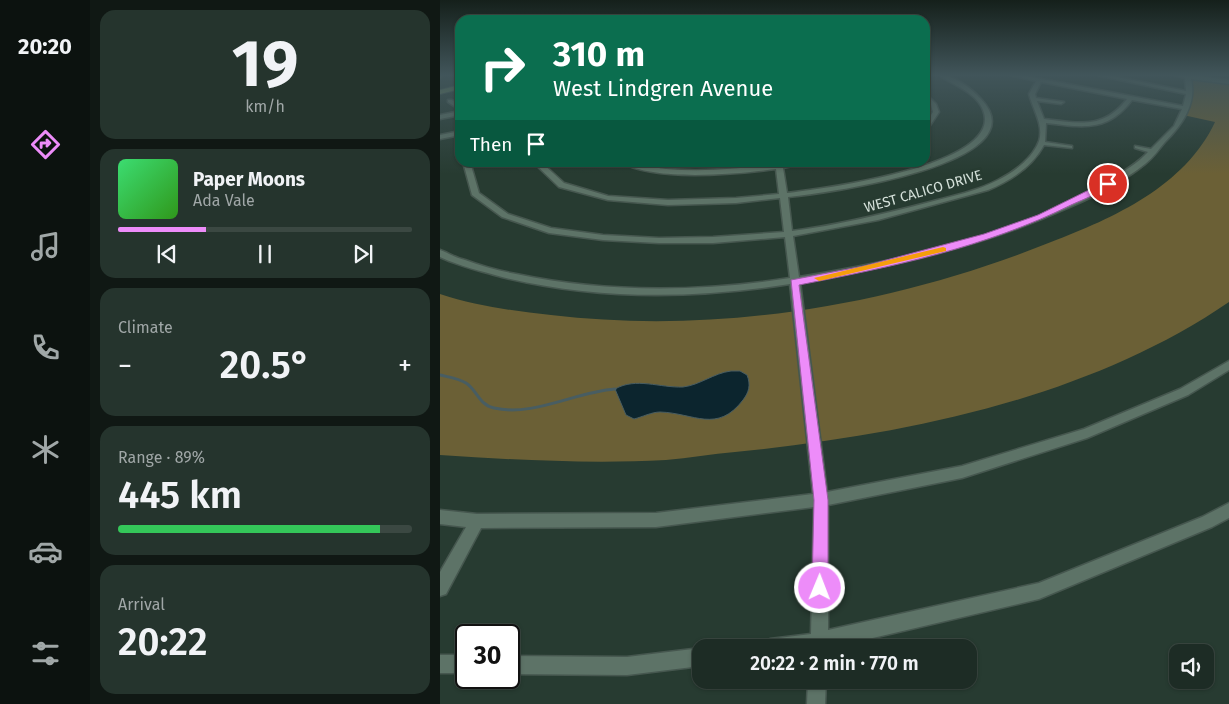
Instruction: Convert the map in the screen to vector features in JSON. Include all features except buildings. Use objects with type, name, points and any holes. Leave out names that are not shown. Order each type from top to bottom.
[{"type":"street","points":[[930,125],[936,112],[935,108]]},
{"type":"street","points":[[538,167],[548,178],[570,188],[613,198],[657,203],[720,203],[784,198],[879,181],[934,166],[958,156],[974,144],[988,124],[988,114],[985,108]]},
{"type":"street","points":[[1037,108],[1043,121],[1042,142],[1070,147]]},
{"type":"street","points":[[1043,121],[1081,124],[1106,122],[1116,116],[1122,108]]},
{"type":"street","points":[[440,253],[480,268],[520,279],[626,290],[722,289],[794,282],[933,253],[1041,217],[1115,180],[1154,152],[1174,129],[1186,108]]},
{"type":"street","points":[[440,117],[455,114]]},
{"type":"street","points":[[440,137],[455,134]]},
{"type":"street","name":"WEST CALICO DRIVE","points":[[465,167],[470,188],[484,202],[514,220],[540,228],[611,239],[703,242],[789,235],[838,227],[962,196],[1002,180],[1030,159],[1042,142]]},
{"type":"street","points":[[1137,147],[1154,152]]},
{"type":"street","points":[[645,167],[723,172],[763,167]]},
{"type":"street","points":[[779,167],[821,500],[819,639]]},
{"type":"street","points":[[440,517],[477,520],[656,520],[821,500],[962,472],[1087,433],[1184,392],[1229,365]]},
{"type":"street","points":[[839,639],[1039,590],[1207,522],[1229,510]]},
{"type":"street","points":[[440,588],[477,520]]},
{"type":"street","points":[[520,665],[627,666],[692,657]]},
{"type":"street","points":[[440,664],[455,664]]},
{"type":"street","points":[[816,704],[817,689]]},
{"type":"shaded area","points":[[1186,108],[1229,108],[1229,302],[1174,336],[1116,364],[1055,388],[992,407],[928,423],[799,445],[666,460],[610,462],[440,455],[440,294],[509,310],[614,320],[678,321],[742,317],[805,310],[868,298],[930,283],[991,264],[1075,233],[1123,210],[1167,182],[1202,145],[1215,122],[1183,115]]},
{"type":"water","points":[[731,371],[740,371],[747,375],[749,382],[748,391],[743,400],[733,410],[724,416],[714,419],[660,412],[634,419],[626,415],[615,389],[640,383],[683,387]]},
{"type":"waterway","points":[[440,375],[466,383],[485,404],[494,408],[509,410],[539,407],[585,394],[615,389]]},
{"type":"slow traffic","points":[[819,278],[865,269],[943,249]]},
{"type":"route","points":[[820,588],[821,500],[808,380],[794,282],[865,269],[933,253],[1041,217],[1108,184]]}]
